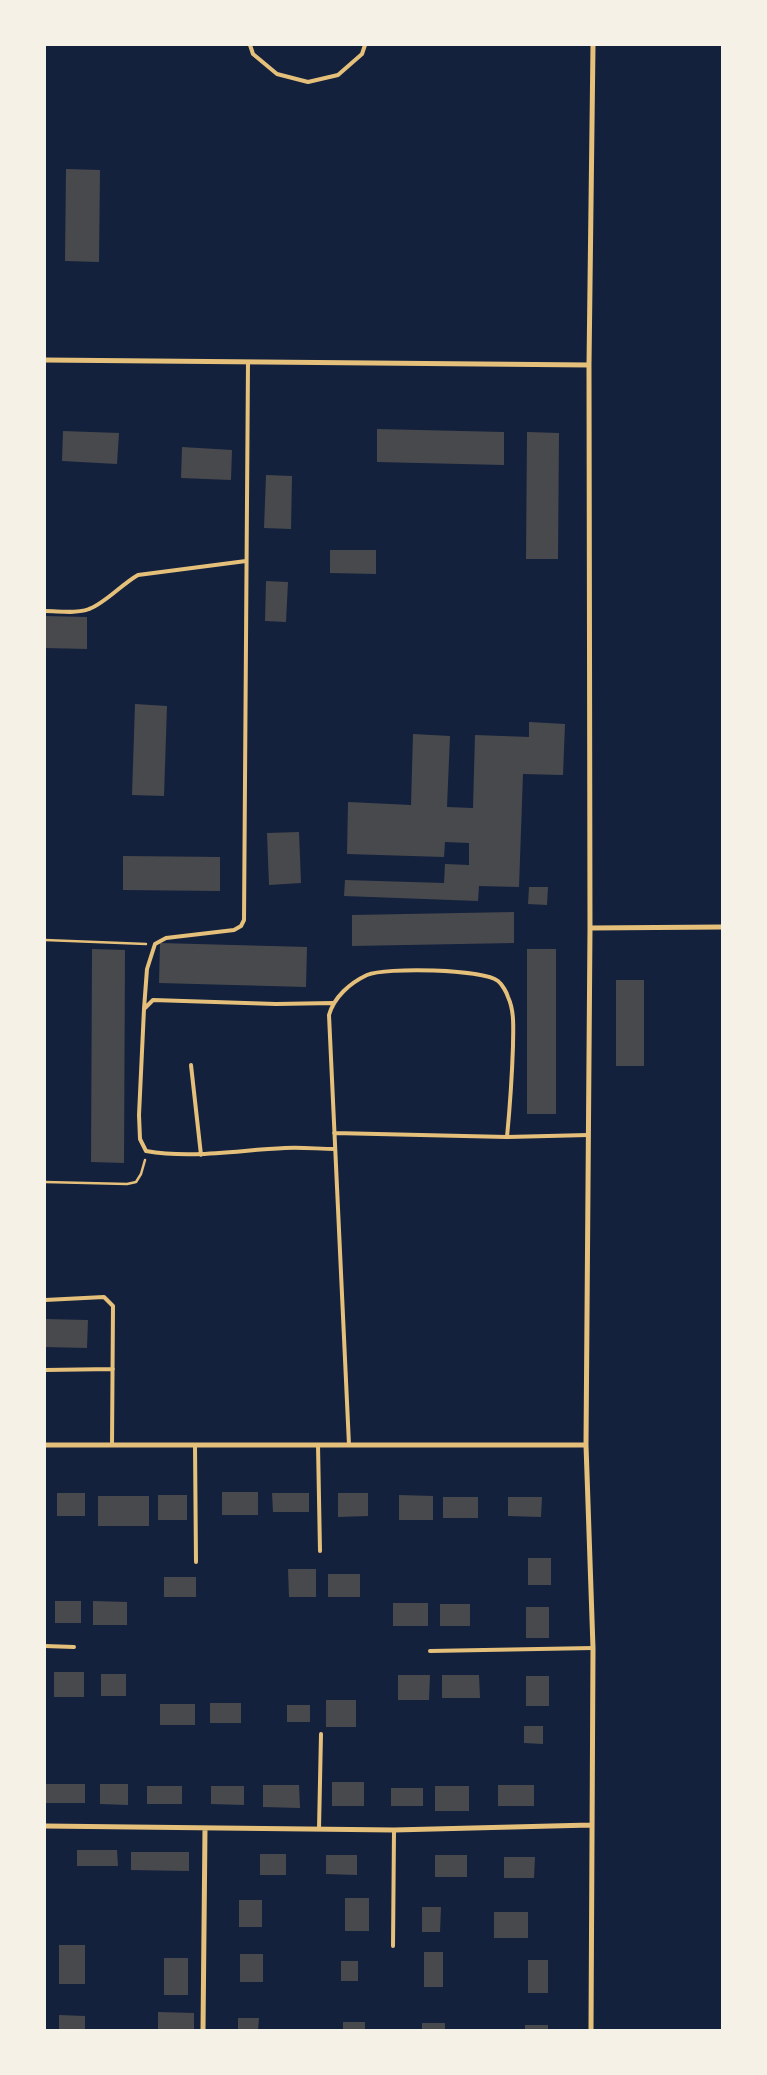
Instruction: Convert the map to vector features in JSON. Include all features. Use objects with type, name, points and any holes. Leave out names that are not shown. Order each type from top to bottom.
[{"type":"street","points":[[591,2030],[592,1648],[586,1445],[590,928],[588,365],[593,45]]},
{"type":"street","points":[[45,360],[588,365]]},
{"type":"street","points":[[590,928],[722,927]]},
{"type":"street","points":[[45,1445],[586,1445]]},
{"type":"street","points":[[45,1826],[394,1830],[591,1825]]},
{"type":"street","points":[[203,2030],[205,1829]]},
{"type":"lane","points":[[250,45],[253,54],[277,74],[308,82],[338,75],[362,54],[365,45]]},
{"type":"lane","points":[[248,362],[244,920],[241,926],[234,930],[166,938],[155,944],[147,969],[139,1115],[140,1139],[146,1151],[162,1154],[201,1155],[287,1148],[335,1150]]},
{"type":"lane","points":[[45,611],[87,610],[97,606],[124,583],[138,575],[246,561]]},
{"type":"lane","points":[[349,1445],[329,1015],[332,1003],[352,985],[367,975],[384,971],[443,971],[480,975],[498,981],[508,997],[514,1016],[512,1089],[507,1137]]},
{"type":"lane","points":[[144,1009],[153,1000],[276,1004],[332,1003]]},
{"type":"lane","points":[[191,1065],[201,1155]]},
{"type":"lane","points":[[334,1132],[507,1137],[588,1135]]},
{"type":"lane","points":[[45,1300],[104,1297],[113,1306],[112,1445]]},
{"type":"lane","points":[[45,1370],[113,1369]]},
{"type":"lane","points":[[195,1445],[196,1562]]},
{"type":"lane","points":[[318,1445],[320,1551]]},
{"type":"lane","points":[[45,1646],[74,1647]]},
{"type":"lane","points":[[430,1651],[592,1648]]},
{"type":"lane","points":[[319,1829],[321,1734]]},
{"type":"lane","points":[[393,1946],[394,1830]]},
{"type":"path","points":[[45,940],[155,944]]},
{"type":"path","points":[[45,1182],[127,1184],[136,1182],[144,1165],[146,1151]]},
{"type":"building","points":[[66,169],[100,170],[99,262],[65,261]]},
{"type":"building","points":[[377,429],[504,432],[504,465],[377,462]]},
{"type":"building","points":[[63,431],[119,433],[117,464],[62,461]]},
{"type":"building","points":[[527,432],[559,433],[558,559],[526,559]]},
{"type":"building","points":[[182,447],[232,450],[231,480],[181,478]]},
{"type":"building","points":[[266,475],[292,476],[291,529],[264,528]]},
{"type":"building","points":[[330,550],[376,550],[376,574],[330,573]]},
{"type":"building","points":[[266,581],[288,582],[286,622],[265,621]]},
{"type":"building","points":[[45,616],[87,617],[87,649],[45,648]]},
{"type":"building","points":[[135,704],[167,706],[164,796],[132,795]]},
{"type":"building","points":[[529,722],[565,724],[563,775],[523,774],[519,887],[479,886],[478,901],[344,896],[345,880],[444,883],[445,864],[469,865],[469,843],[445,842],[444,857],[347,854],[348,802],[411,805],[413,734],[450,736],[447,807],[473,808],[475,735],[529,737]]},
{"type":"building","points":[[299,832],[301,883],[269,885],[267,833]]},
{"type":"building","points":[[123,856],[220,857],[220,891],[123,890]]},
{"type":"building","points":[[529,887],[548,887],[547,905],[528,904]]},
{"type":"building","points":[[514,912],[514,943],[352,946],[352,915]]},
{"type":"building","points":[[160,943],[307,947],[306,987],[159,983]]},
{"type":"building","points":[[92,949],[125,950],[124,1163],[91,1162]]},
{"type":"building","points":[[527,949],[556,949],[556,1114],[527,1114]]},
{"type":"building","points":[[616,980],[644,980],[644,1066],[616,1066]]},
{"type":"building","points":[[45,1319],[88,1320],[87,1348],[45,1347]]},
{"type":"building","points":[[222,1492],[258,1492],[258,1515],[222,1515]]},
{"type":"building","points":[[57,1493],[85,1493],[85,1516],[57,1516]]},
{"type":"building","points":[[272,1493],[309,1493],[309,1512],[273,1512]]},
{"type":"building","points":[[338,1493],[368,1493],[368,1516],[338,1517]]},
{"type":"building","points":[[158,1495],[187,1495],[187,1520],[158,1520]]},
{"type":"building","points":[[399,1495],[433,1496],[433,1520],[399,1520]]},
{"type":"building","points":[[98,1496],[149,1496],[149,1526],[98,1526]]},
{"type":"building","points":[[443,1497],[478,1497],[478,1518],[443,1518]]},
{"type":"building","points":[[508,1497],[542,1497],[541,1517],[508,1516]]},
{"type":"building","points":[[528,1558],[551,1558],[551,1585],[528,1585]]},
{"type":"building","points":[[288,1569],[316,1569],[316,1597],[289,1597]]},
{"type":"building","points":[[328,1574],[360,1574],[360,1597],[328,1597]]},
{"type":"building","points":[[164,1577],[196,1577],[196,1597],[164,1597]]},
{"type":"building","points":[[55,1601],[81,1601],[81,1623],[55,1623]]},
{"type":"building","points":[[93,1601],[127,1602],[127,1625],[93,1625]]},
{"type":"building","points":[[393,1603],[428,1603],[428,1626],[393,1626]]},
{"type":"building","points":[[440,1604],[470,1604],[470,1626],[440,1626]]},
{"type":"building","points":[[526,1607],[549,1607],[549,1638],[526,1638]]},
{"type":"building","points":[[54,1672],[84,1672],[84,1697],[54,1697]]},
{"type":"building","points":[[101,1674],[126,1674],[126,1696],[101,1696]]},
{"type":"building","points":[[398,1675],[430,1675],[429,1700],[398,1700]]},
{"type":"building","points":[[442,1675],[479,1675],[480,1698],[442,1698]]},
{"type":"building","points":[[526,1676],[549,1676],[549,1706],[526,1706]]},
{"type":"building","points":[[326,1700],[356,1700],[356,1727],[326,1727]]},
{"type":"building","points":[[210,1703],[241,1703],[241,1723],[210,1723]]},
{"type":"building","points":[[160,1704],[195,1704],[195,1725],[160,1725]]},
{"type":"building","points":[[287,1705],[310,1705],[310,1722],[287,1722]]},
{"type":"building","points":[[524,1726],[543,1726],[543,1744],[524,1743]]},
{"type":"building","points":[[332,1782],[364,1782],[364,1806],[332,1806]]},
{"type":"building","points":[[46,1784],[85,1784],[85,1803],[46,1803]]},
{"type":"building","points":[[100,1784],[128,1784],[128,1805],[100,1804]]},
{"type":"building","points":[[263,1785],[299,1785],[300,1808],[263,1807]]},
{"type":"building","points":[[498,1785],[534,1785],[534,1806],[498,1806]]},
{"type":"building","points":[[147,1786],[182,1786],[182,1804],[147,1804]]},
{"type":"building","points":[[211,1786],[244,1786],[244,1805],[211,1804]]},
{"type":"building","points":[[435,1786],[469,1786],[469,1811],[435,1811]]},
{"type":"building","points":[[391,1788],[423,1788],[423,1806],[391,1806]]},
{"type":"building","points":[[77,1850],[117,1850],[118,1866],[77,1866]]},
{"type":"building","points":[[131,1852],[189,1852],[189,1871],[131,1870]]},
{"type":"building","points":[[260,1854],[286,1854],[286,1875],[260,1875]]},
{"type":"building","points":[[326,1855],[357,1855],[357,1875],[326,1874]]},
{"type":"building","points":[[435,1855],[467,1855],[467,1877],[435,1877]]},
{"type":"building","points":[[504,1857],[535,1857],[534,1878],[504,1878]]},
{"type":"building","points":[[345,1898],[369,1898],[369,1931],[345,1931]]},
{"type":"building","points":[[239,1900],[262,1900],[262,1927],[239,1927]]},
{"type":"building","points":[[422,1907],[441,1907],[440,1932],[422,1932]]},
{"type":"building","points":[[494,1912],[528,1912],[528,1938],[494,1938]]},
{"type":"building","points":[[59,1945],[85,1945],[85,1984],[59,1984]]},
{"type":"building","points":[[424,1952],[443,1952],[443,1987],[424,1987]]},
{"type":"building","points":[[240,1954],[263,1954],[263,1982],[240,1982]]},
{"type":"building","points":[[164,1958],[188,1958],[188,1995],[164,1995]]},
{"type":"building","points":[[528,1960],[548,1960],[548,1993],[528,1993]]},
{"type":"building","points":[[341,1961],[358,1961],[358,1981],[341,1981]]},
{"type":"building","points":[[158,2012],[194,2013],[194,2030],[158,2030]]},
{"type":"building","points":[[59,2015],[85,2016],[85,2030],[59,2030]]},
{"type":"building","points":[[238,2018],[259,2018],[258,2030],[238,2030]]},
{"type":"building","points":[[343,2022],[365,2022],[365,2030],[343,2030]]},
{"type":"building","points":[[422,2023],[445,2023],[445,2030],[422,2030]]},
{"type":"building","points":[[525,2025],[548,2025],[548,2030],[525,2030]]}]
